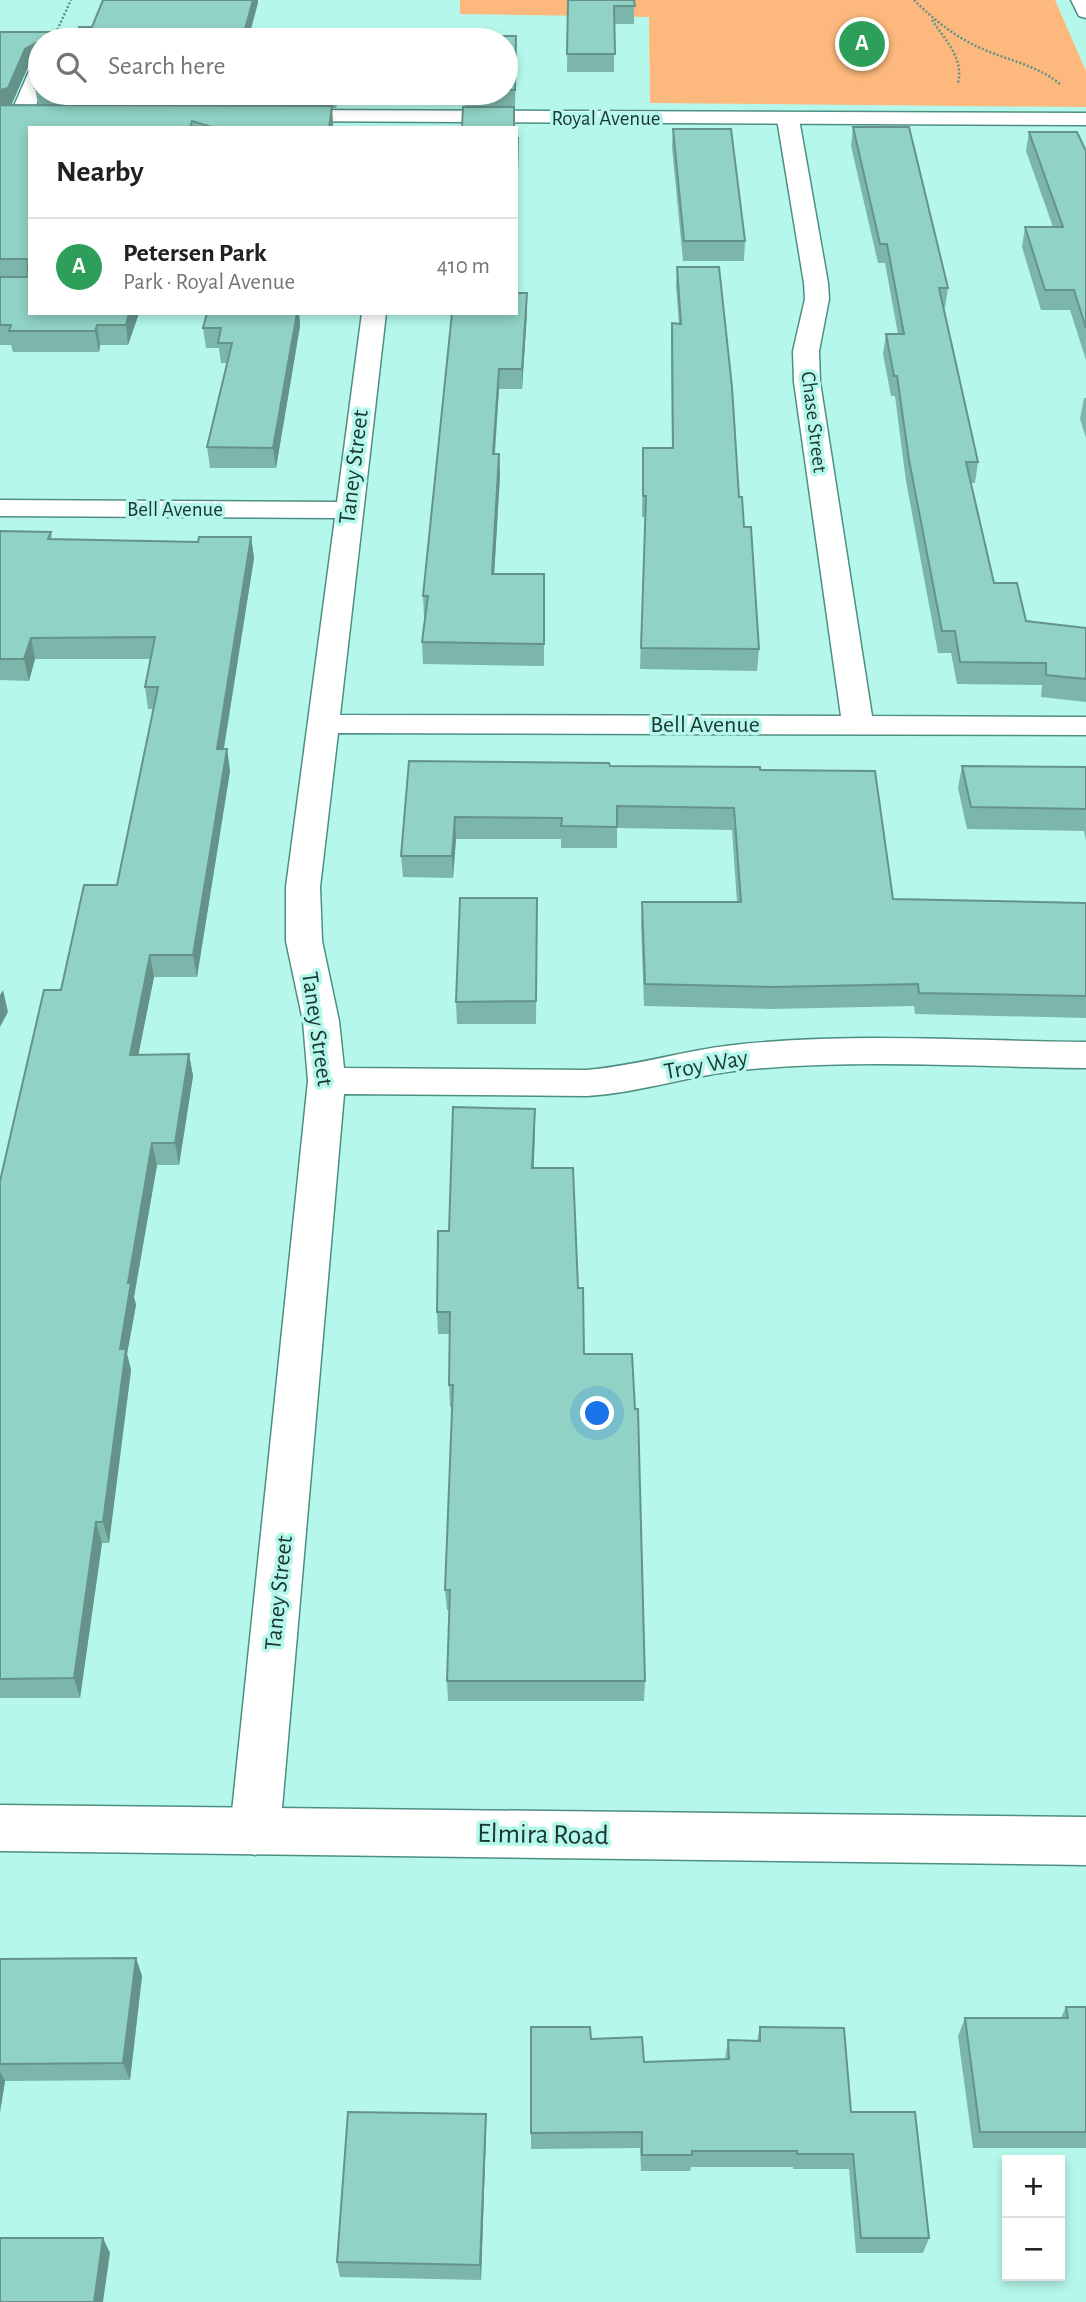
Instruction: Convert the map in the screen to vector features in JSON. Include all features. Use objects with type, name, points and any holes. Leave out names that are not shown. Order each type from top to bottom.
[{"type":"street","points":[[1081,0],[1086,12]]},
{"type":"street","points":[[10,115],[28,87]]},
{"type":"street","points":[[10,115],[48,115]]},
{"type":"street","name":"Royal Avenue","points":[[262,116],[396,122],[1083,119]]},
{"type":"street","name":"Chase Street","points":[[788,119],[816,283],[817,299],[806,351],[807,383],[858,725]]},
{"type":"street","name":"Taney Street","points":[[255,1831],[327,1081],[321,1021],[301,914],[374,315]]},
{"type":"street","name":"Bell Avenue","points":[[0,508],[349,510]]},
{"type":"street","name":"Bell Avenue","points":[[324,724],[1086,726]]},
{"type":"street","name":"Troy Way","points":[[327,1081],[587,1083],[616,1081],[732,1058],[809,1052],[1086,1055]]},
{"type":"street","name":"Elmira Road","points":[[0,1828],[1086,1841]]},
{"type":"path","points":[[58,28],[71,0]]},
{"type":"path","points":[[900,119],[950,93],[960,80],[962,70],[930,17],[914,0]]},
{"type":"path","points":[[930,17],[984,49],[1055,79],[1068,92],[1083,119]]},
{"type":"shaded area","points":[[460,0],[1055,0],[1086,71],[1086,107],[650,103],[649,17],[460,14]]},
{"type":"building","points":[[103,0],[253,0],[245,28],[79,28],[92,27]]},
{"type":"building","points":[[568,0],[634,0],[635,6],[614,6],[615,54],[567,54]]},
{"type":"building","points":[[0,32],[28,32],[28,47],[8,88],[0,90]]},
{"type":"building","points":[[0,105],[332,106],[329,126],[208,126],[192,121],[191,126],[28,126],[28,259],[0,259]]},
{"type":"building","points":[[463,107],[514,107],[514,126],[462,126]]},
{"type":"building","points":[[853,127],[909,127],[948,288],[939,288],[978,462],[966,462],[994,583],[1017,583],[1026,621],[1086,628],[1086,679],[1046,675],[1046,663],[960,662],[955,631],[942,631],[909,460],[897,376],[894,376],[886,334],[904,334],[887,244],[880,244]]},
{"type":"building","points":[[673,129],[731,129],[745,241],[684,241]]},
{"type":"building","points":[[1029,132],[1077,132],[1086,151],[1086,328],[1074,290],[1045,290],[1025,227],[1063,227]]},
{"type":"building","points":[[677,267],[719,267],[732,387],[739,497],[742,497],[744,527],[751,527],[759,649],[641,648],[646,496],[643,496],[643,448],[673,448],[672,323],[681,324]]},
{"type":"building","points":[[0,277],[28,277],[28,315],[128,315],[126,325],[97,325],[95,331],[9,331],[11,325],[0,325]]},
{"type":"building","points":[[518,293],[527,293],[522,369],[499,369],[493,454],[499,454],[492,574],[544,574],[544,644],[422,642],[428,596],[423,596],[452,315],[518,315]]},
{"type":"building","points":[[206,315],[297,315],[273,448],[207,447],[232,343],[218,343],[221,328],[203,328]]},
{"type":"building","points":[[0,531],[51,532],[48,539],[198,542],[199,537],[251,537],[217,749],[227,749],[193,955],[150,955],[130,1055],[189,1054],[175,1143],[152,1143],[128,1283],[131,1283],[120,1349],[126,1349],[103,1522],[96,1522],[74,1678],[0,1679],[0,1181],[44,990],[61,990],[84,885],[117,885],[158,687],[145,687],[155,637],[31,638],[24,659],[0,659]]},
{"type":"building","points":[[409,761],[609,763],[610,766],[875,771],[893,899],[1086,903],[1086,996],[919,993],[918,984],[772,987],[645,984],[642,902],[741,902],[734,808],[617,806],[617,827],[561,826],[562,818],[455,817],[452,856],[401,856]]},
{"type":"building","points":[[962,766],[1086,767],[1086,809],[971,807]]},
{"type":"building","points":[[460,898],[537,898],[536,1001],[456,1002]]},
{"type":"building","points":[[453,1107],[535,1109],[532,1168],[573,1168],[578,1288],[583,1288],[584,1354],[632,1354],[635,1409],[638,1409],[645,1681],[447,1681],[450,1590],[445,1590],[453,1385],[449,1385],[450,1312],[437,1312],[438,1231],[449,1231]]},
{"type":"building","points":[[136,1958],[123,2063],[0,2064],[0,1959]]},
{"type":"building","points":[[1066,2007],[1086,2007],[1086,2132],[980,2132],[965,2018],[1068,2018]]},
{"type":"building","points":[[531,2027],[590,2027],[591,2039],[642,2037],[644,2062],[729,2059],[728,2040],[760,2041],[760,2027],[844,2028],[851,2112],[915,2112],[929,2238],[861,2238],[853,2154],[692,2151],[692,2155],[642,2155],[642,2132],[531,2133]]},
{"type":"building","points":[[348,2112],[486,2114],[480,2265],[337,2262]]},
{"type":"building","points":[[0,2238],[103,2238],[94,2302],[0,2302]]},
{"type":"place","name":"Petersen Park","points":[[862,44]]}]
